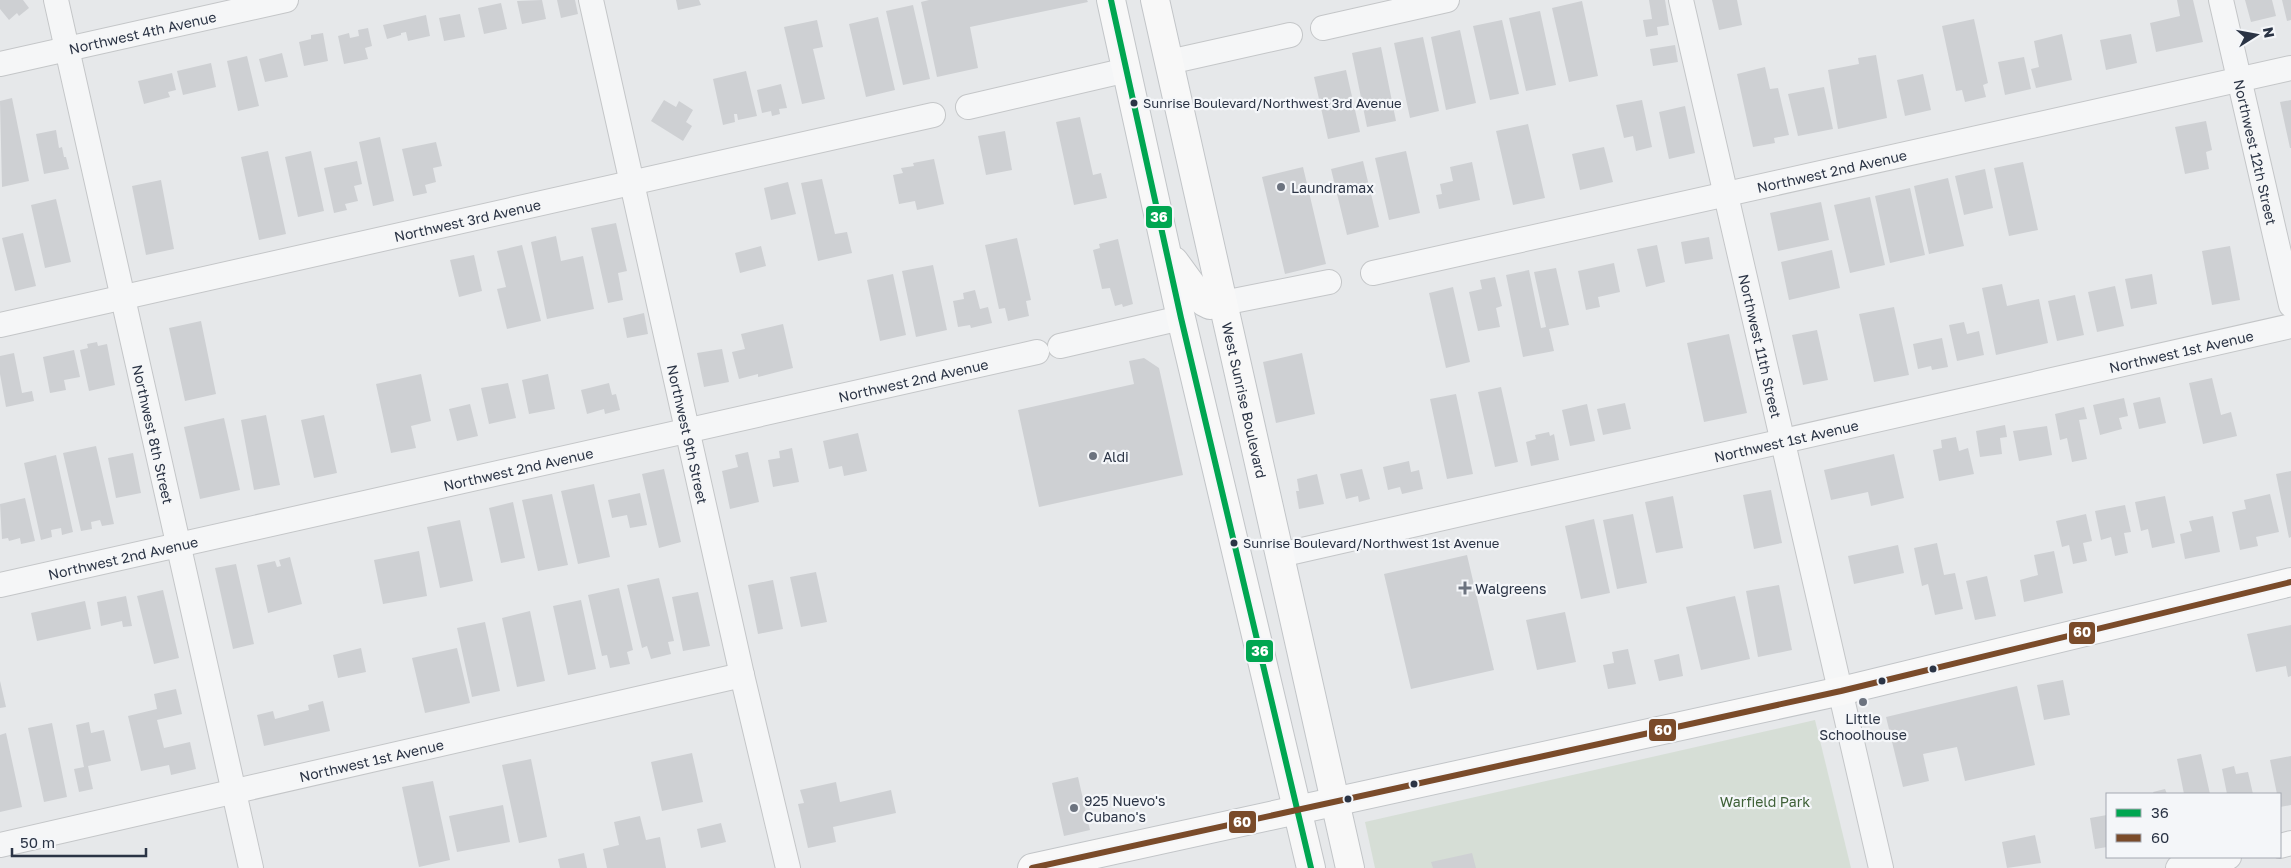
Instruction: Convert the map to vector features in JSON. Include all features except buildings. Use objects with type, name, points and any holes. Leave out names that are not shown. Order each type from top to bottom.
[{"type":"main road","points":[[1111,0],[1181,318],[1311,868]]},
{"type":"main road","name":"West Sunrise Boulevard","points":[[1155,0],[1350,868]]},
{"type":"main road","points":[[1166,250],[1204,302],[1210,304],[1223,303]]},
{"type":"main road","points":[[1032,868],[1298,808],[1841,691],[2291,582]]},
{"type":"street","name":"Northwest 8th Street","points":[[56,0],[251,868]]},
{"type":"street","name":"Northwest 4th Avenue","points":[[0,64],[286,0]]},
{"type":"street","name":"Northwest 9th Street","points":[[591,0],[689,430],[742,675],[788,868]]},
{"type":"street","points":[[1323,28],[1447,0]]},
{"type":"street","name":"Northwest 11th Street","points":[[1681,0],[1881,868]]},
{"type":"street","name":"Northwest 12th Street","points":[[2221,0],[2291,305]]},
{"type":"street","points":[[1169,62],[1290,35]]},
{"type":"street","name":"Northwest 2nd Avenue","points":[[1373,273],[2291,68]]},
{"type":"street","points":[[968,107],[1127,70]]},
{"type":"street","name":"Northwest 3rd Avenue","points":[[0,325],[933,115]]},
{"type":"street","points":[[1223,303],[1329,282]]},
{"type":"street","points":[[1060,346],[1181,318]]},
{"type":"street","name":"Northwest 1st Avenue","points":[[1280,556],[2291,326]]},
{"type":"street","name":"Northwest 2nd Avenue","points":[[0,585],[1037,352]]},
{"type":"street","name":"Northwest 1st Avenue","points":[[0,845],[742,675]]},
{"type":"street","points":[[2178,868],[2225,858]]},
{"type":"green space","name":"Warfield Park","points":[[1815,720],[1851,868],[1375,868],[1365,822]]},
{"type":"transit line","name":"36","points":[[1111,0],[1181,318],[1311,868]]},
{"type":"transit line","name":"60","points":[[1032,868],[1841,691],[2291,582]]},
{"type":"place","name":"Sunrise Boulevard/Northwest 3rd Avenue","points":[[1134,103]]},
{"type":"place","name":"Laundramax","points":[[1281,187]]},
{"type":"place","name":"Aldi","points":[[1093,456]]},
{"type":"place","name":"Sunrise Boulevard/Northwest 1st Avenue","points":[[1234,543]]},
{"type":"place","name":"Walgreens","points":[[1465,588]]},
{"type":"place","name":"Little Schoolhouse","points":[[1863,702]]},
{"type":"place","name":"925 Nuevo's Cubano's","points":[[1074,808]]}]
